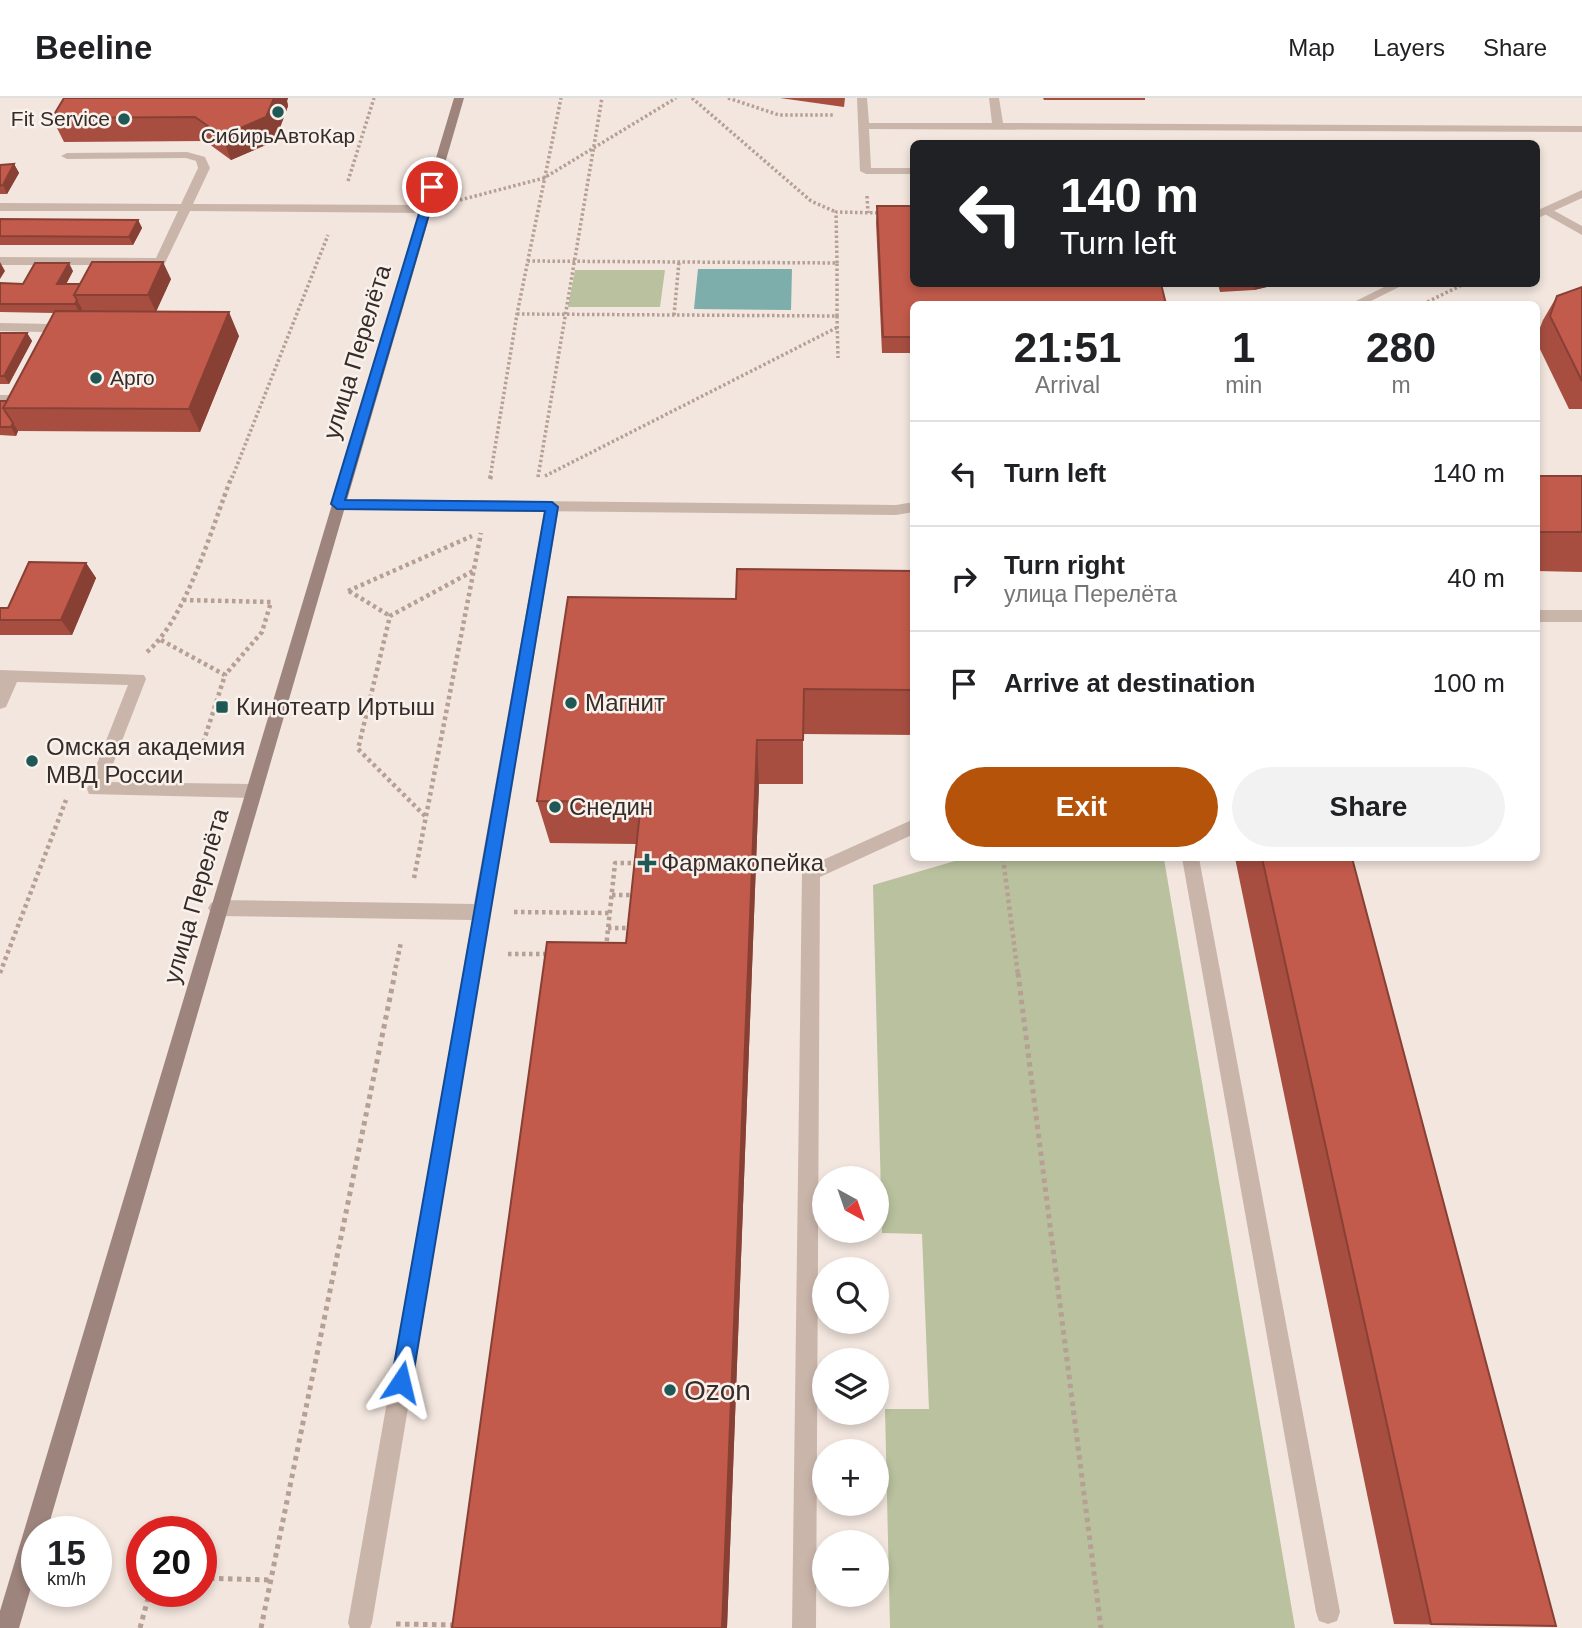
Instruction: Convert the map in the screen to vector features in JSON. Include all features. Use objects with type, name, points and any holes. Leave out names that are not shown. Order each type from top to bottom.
[{"type":"main road","name":"улица Перелёта","points":[[7,1628],[217,908],[459,98]]},
{"type":"street","points":[[862,98],[866,171],[910,171]]},
{"type":"street","points":[[994,98],[998,127]]},
{"type":"street","points":[[864,126],[1582,129]]},
{"type":"street","points":[[1072,127],[1074,140]]},
{"type":"street","points":[[1275,128],[1280,140]]},
{"type":"street","points":[[0,261],[160,262],[204,167],[201,159],[187,155],[67,156]]},
{"type":"street","points":[[1542,213],[1582,193]]},
{"type":"street","points":[[0,206],[426,209]]},
{"type":"street","points":[[1542,213],[1582,231]]},
{"type":"street","points":[[1362,301],[1393,287]]},
{"type":"street","points":[[0,327],[52,328],[40,351]]},
{"type":"street","points":[[0,399],[14,399],[27,375]]},
{"type":"street","points":[[337,504],[896,510],[910,508]]},
{"type":"street","points":[[360,1623],[552,507]]},
{"type":"street","points":[[1540,616],[1582,616]]},
{"type":"street","points":[[0,703],[6,676],[138,679],[95,789],[252,791]]},
{"type":"street","points":[[804,1628],[811,873],[910,828]]},
{"type":"street","points":[[1191,861],[1328,1612]]},
{"type":"street","points":[[217,908],[482,912]]},
{"type":"path","points":[[113,678],[161,640],[183,600],[338,209],[374,98]]},
{"type":"path","points":[[488,490],[517,314],[561,98]]},
{"type":"path","points":[[602,98],[537,480],[838,327]]},
{"type":"path","points":[[426,209],[544,178],[676,98]]},
{"type":"path","points":[[692,98],[811,201],[836,212],[891,213]]},
{"type":"path","points":[[728,98],[779,115],[832,115]]},
{"type":"path","points":[[836,212],[838,358]]},
{"type":"path","points":[[527,261],[837,263]]},
{"type":"path","points":[[674,315],[679,262]]},
{"type":"path","points":[[1429,301],[1458,287]]},
{"type":"path","points":[[517,314],[837,316]]},
{"type":"path","points":[[261,1628],[481,532],[348,591],[390,616]]},
{"type":"path","points":[[425,816],[358,749],[390,616],[473,571]]},
{"type":"path","points":[[183,600],[271,602],[262,632],[225,675],[209,722]]},
{"type":"path","points":[[161,640],[225,675]]},
{"type":"path","points":[[0,973],[69,794]]},
{"type":"path","points":[[1003,861],[1101,1628]]},
{"type":"path","points":[[606,951],[615,863],[646,863]]},
{"type":"path","points":[[612,895],[643,895]]},
{"type":"path","points":[[520,912],[610,913]]},
{"type":"path","points":[[608,928],[640,928]]},
{"type":"path","points":[[552,966],[554,954]]},
{"type":"path","points":[[217,1578],[271,1580]]},
{"type":"path","points":[[140,1628],[146,1607]]},
{"type":"path","points":[[360,1623],[463,1625]]},
{"type":"green space","points":[[575,270],[665,270],[660,307],[568,307]]},
{"type":"green space","points":[[955,861],[1164,861],[1295,1628],[890,1628],[889,1439],[886,1439],[885,1425],[889,1425],[889,1409],[929,1409],[922,1234],[889,1233],[889,1166],[880,1166],[873,885]]},
{"type":"water","points":[[698,269],[792,269],[791,310],[694,309]]},
{"type":"building","points":[[64,98],[274,98],[266,117],[222,136],[195,117],[52,118]]},
{"type":"building","points":[[14,164],[3,185],[0,186],[0,165]]},
{"type":"building","points":[[877,206],[910,206],[910,287],[1162,287],[1165,301],[910,301],[910,337],[883,337]]},
{"type":"building","points":[[0,219],[138,220],[129,237],[0,236]]},
{"type":"building","points":[[92,262],[163,262],[148,295],[74,295]]},
{"type":"building","points":[[35,263],[69,263],[57,284],[80,284],[74,295],[77,300],[75,304],[0,304],[0,283],[23,284]]},
{"type":"building","points":[[1582,287],[1582,381],[1550,316],[1557,296]]},
{"type":"building","points":[[55,311],[229,312],[189,409],[3,408]]},
{"type":"building","points":[[0,333],[27,333],[4,376],[0,376]]},
{"type":"building","points":[[0,401],[7,401],[3,408],[13,423],[11,427],[0,427]]},
{"type":"building","points":[[1540,476],[1582,476],[1582,532],[1540,532]]},
{"type":"building","points":[[29,562],[86,563],[61,620],[0,620],[0,608],[8,608]]},
{"type":"building","points":[[737,569],[910,571],[910,690],[804,689],[803,740],[757,740],[722,1628],[452,1628],[547,942],[626,943],[641,802],[537,801],[568,597],[736,599]]},
{"type":"building","points":[[1263,861],[1353,861],[1556,1626],[1431,1624]]},
{"type":"place","name":"СибирьАвтоКар","points":[[278,112]]},
{"type":"place","name":"Fit Service","points":[[124,119]]},
{"type":"place","name":"Арго","points":[[96,378]]},
{"type":"place","name":"Магнит","points":[[571,703]]},
{"type":"place","name":"Кинотеатр Иртыш","points":[[222,707]]},
{"type":"place","name":"Омская академия МВД России","points":[[32,761]]},
{"type":"place","name":"Снедин","points":[[555,807]]},
{"type":"place","name":"Фармакопейка","points":[[647,863]]},
{"type":"place","name":"Ozon","points":[[670,1390]]},
{"type":"route","points":[[401,1382],[552,507],[337,504],[432,187]]}]
